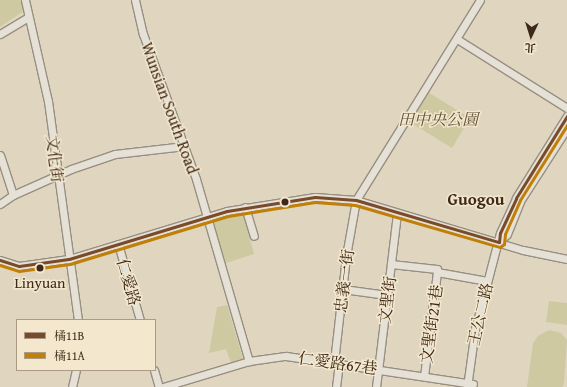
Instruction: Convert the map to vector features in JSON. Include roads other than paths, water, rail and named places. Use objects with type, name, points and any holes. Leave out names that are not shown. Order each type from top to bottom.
[{"type":"street","name":"文化街","points":[[25,0],[48,101],[56,176],[78,319]]},
{"type":"street","name":"Wunsian South Road","points":[[135,0],[143,34],[185,146],[249,361]]},
{"type":"street","points":[[356,200],[457,40],[480,0]]},
{"type":"street","points":[[0,34],[28,17]]},
{"type":"street","points":[[457,40],[567,108]]},
{"type":"street","name":"王公二路","points":[[469,384],[475,329],[499,242],[500,233],[516,198],[567,116]]},
{"type":"street","points":[[499,242],[507,234],[522,199],[567,128]]},
{"type":"street","points":[[0,204],[13,195],[56,176],[115,154],[185,146]]},
{"type":"street","points":[[0,155],[13,195]]},
{"type":"street","points":[[0,260],[19,266],[69,259],[206,216],[245,207],[315,197],[356,200],[534,253],[567,259]]},
{"type":"street","name":"忠義一街","points":[[336,387],[336,362],[343,289],[356,200]]},
{"type":"street","points":[[245,207],[254,236]]},
{"type":"street","name":"文聖街","points":[[376,387],[397,213]]},
{"type":"street","name":"仁愛路","points":[[118,244],[140,319]]},
{"type":"street","name":"文聖街21巷","points":[[391,264],[437,269],[424,376]]},
{"type":"street","points":[[437,272],[487,281]]},
{"type":"street","points":[[343,289],[387,295]]},
{"type":"street","name":"仁愛路67巷","points":[[162,387],[249,361],[286,356],[336,362],[469,384]]},
{"type":"street","points":[[72,387],[76,371]]},
{"type":"street","points":[[154,371],[159,387]]},
{"type":"place","name":"Linyuan","points":[[40,268]]},
{"type":"district","name":"Guogou","points":[[476,199]]},
{"type":"park label","name":"田中央公園","points":[[438,119]]}]
